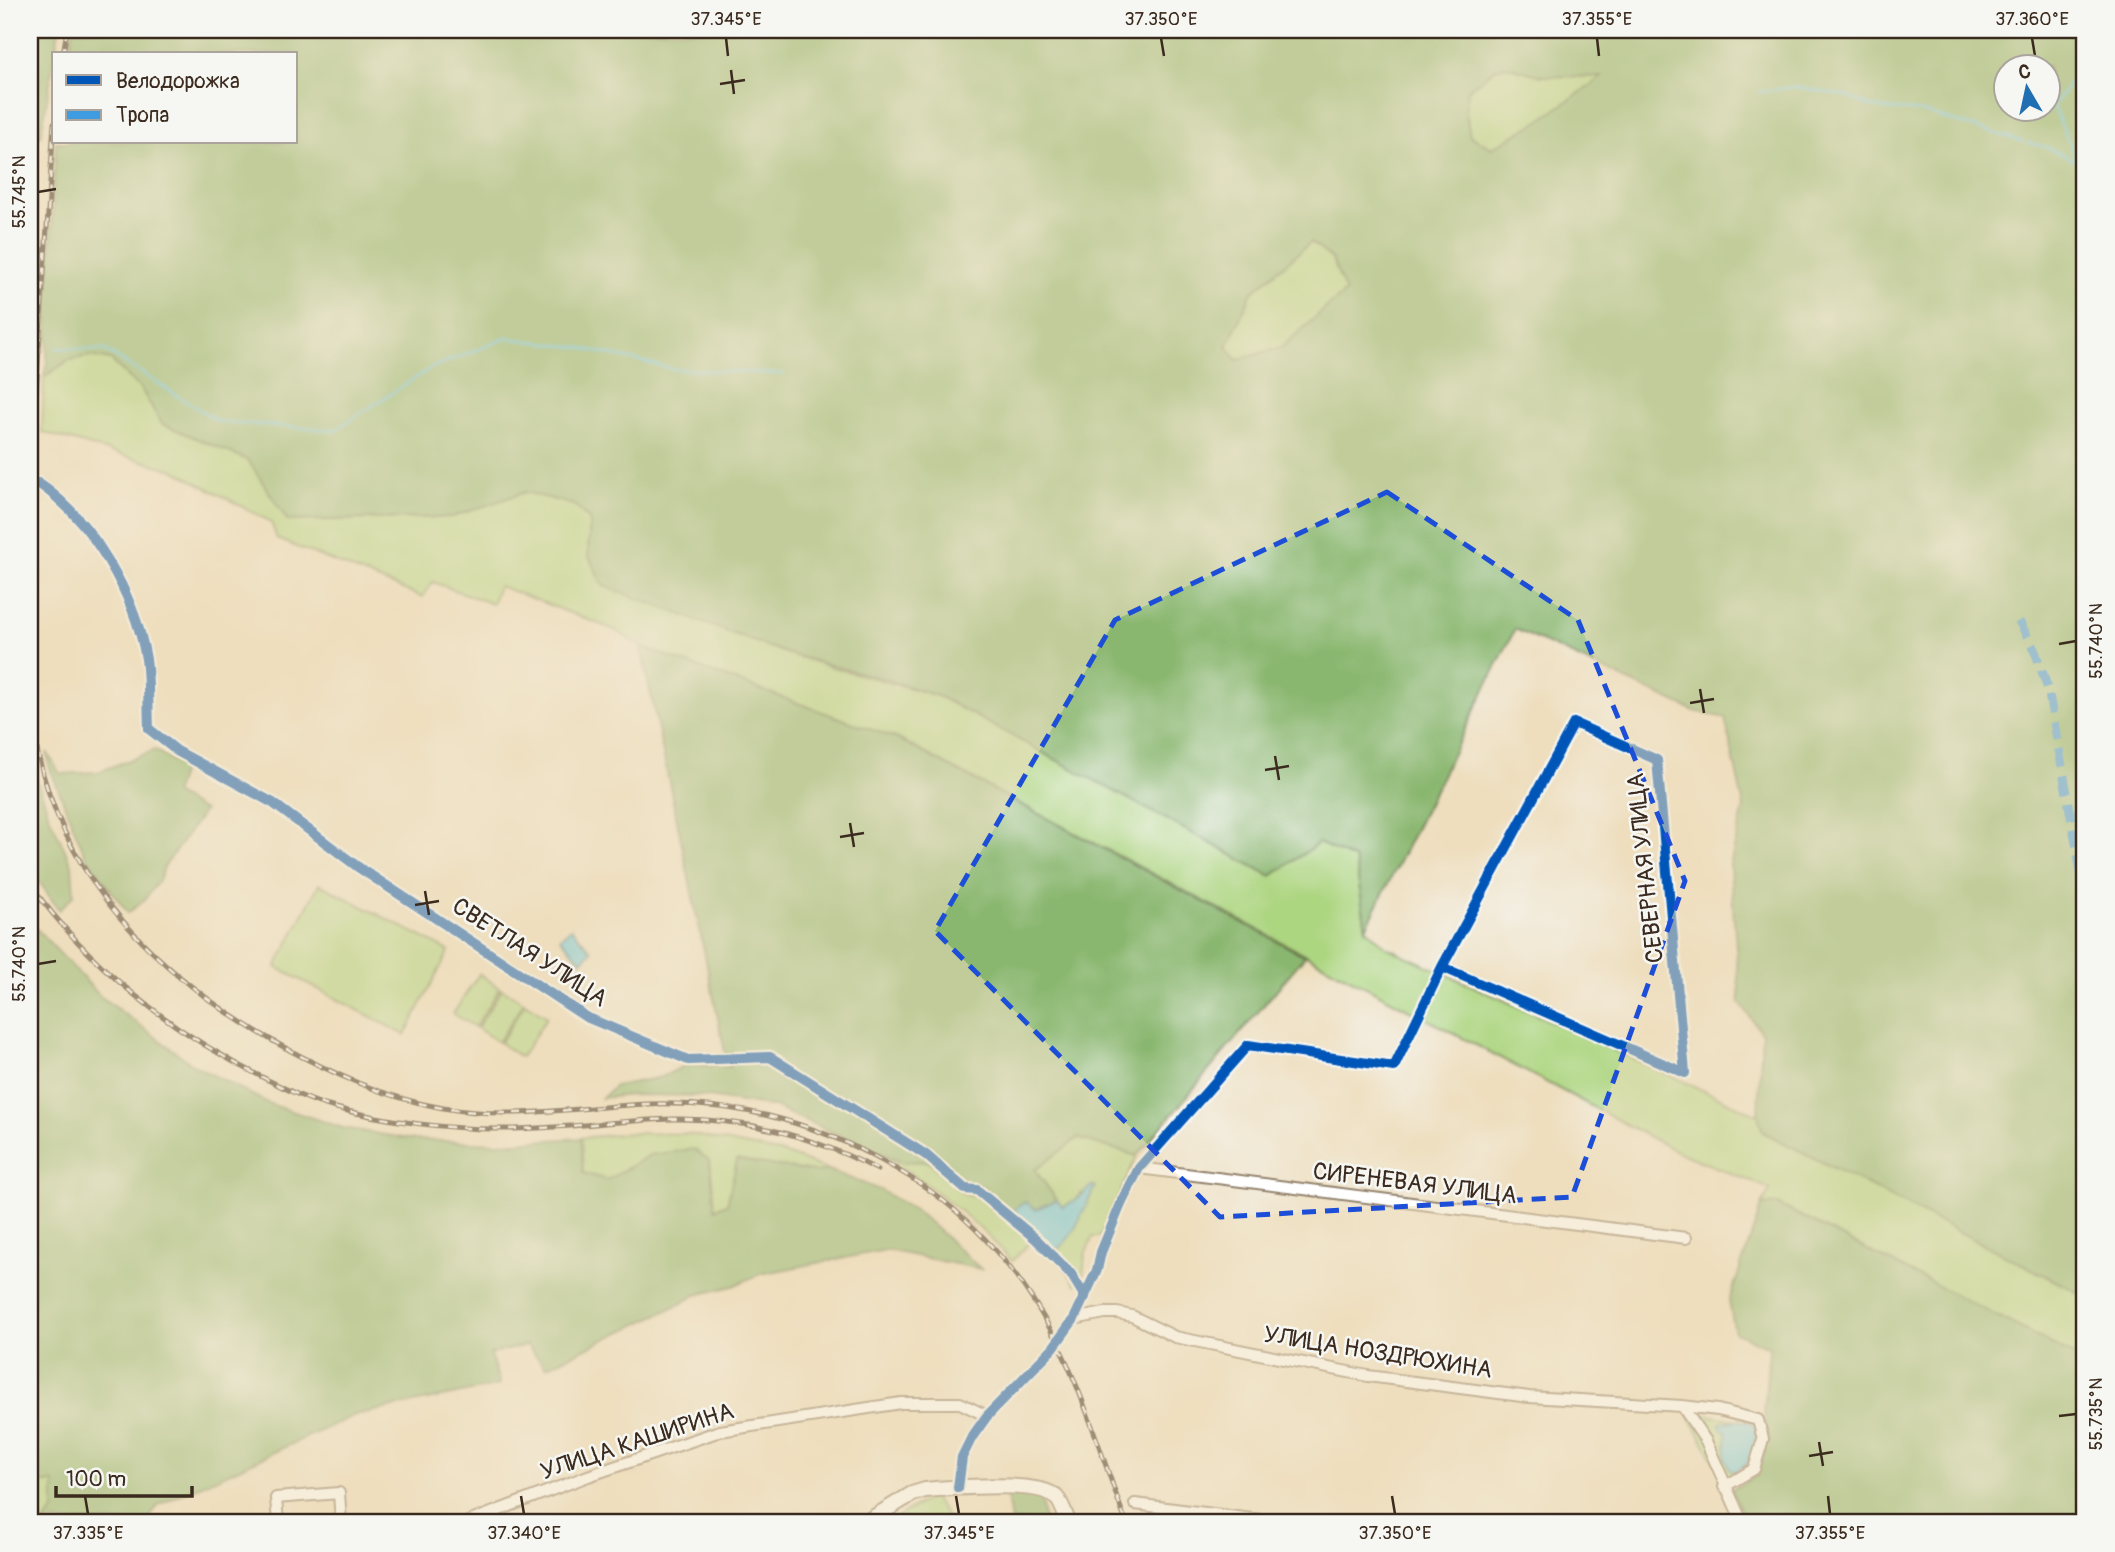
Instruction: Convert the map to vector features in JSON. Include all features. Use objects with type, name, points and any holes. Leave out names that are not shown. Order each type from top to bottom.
[{"type":"street","name":"СВЕТЛАЯ УЛИЦА","points":[[38,483],[58,497],[78,519],[97,545],[130,602],[146,661],[149,729],[177,751],[273,803],[358,867],[586,1017],[688,1060],[770,1057],[926,1155],[965,1189],[977,1190],[1046,1248],[1071,1274],[1085,1297]]},
{"type":"street","name":"СЕВЕРНАЯ УЛИЦА","points":[[1574,723],[1657,760],[1685,1073],[1442,967],[1574,723]]},
{"type":"street","points":[[958,1488],[966,1446],[987,1416],[1053,1348],[1074,1320],[1121,1204],[1139,1168],[1248,1045],[1394,1067],[1442,967]]},
{"type":"street","name":"СИРЕНЕВАЯ УЛИЦА","points":[[1139,1168],[1686,1238]]},
{"type":"street","name":"УЛИЦА НОЗДРЮХИНА","points":[[1074,1320],[1117,1313],[1175,1337],[1368,1376],[1529,1398],[1718,1410],[1758,1420],[1763,1439],[1754,1469],[1724,1487]]},
{"type":"street","name":"УЛИЦА КАШИРИНА","points":[[468,1522],[588,1476],[720,1432],[901,1403],[960,1403],[987,1416]]},
{"type":"street","points":[[1682,1406],[1706,1441],[1724,1487],[1742,1522]]},
{"type":"street","points":[[866,1522],[912,1494],[925,1490],[1009,1487],[1048,1491],[1060,1503],[1068,1522]]},
{"type":"street","points":[[278,1522],[276,1498],[339,1493],[341,1522]]},
{"type":"street","points":[[1135,1504],[1276,1522]]},
{"type":"highlighted area","points":[[1387,492],[1578,620],[1685,881],[1572,1197],[1220,1217],[935,931],[1115,620]]},
{"type":"green space","points":[[30,30],[59,30],[55,52],[52,52],[52,71],[41,135],[30,149]]},
{"type":"green space","points":[[73,30],[2085,30],[2085,1296],[1763,1132],[1758,1115],[1762,1034],[1740,1003],[1730,865],[1744,808],[1725,718],[1694,711],[1515,629],[1366,928],[1355,860],[1319,843],[1271,876],[940,697],[888,680],[788,654],[603,586],[588,555],[590,520],[574,505],[525,492],[452,517],[288,521],[248,460],[162,424],[141,389],[111,360],[90,356],[69,360],[44,377],[47,362],[56,144],[298,144],[298,52],[69,52]],"holes":[[[1507,66],[1542,76],[1602,77],[1539,121],[1492,148],[1470,136],[1466,112],[1468,90],[1495,69]],[[1311,242],[1332,259],[1346,292],[1282,347],[1237,360],[1227,346],[1252,292]]]},
{"type":"green space","points":[[1507,66],[1542,76],[1603,76],[1539,122],[1492,148],[1470,136],[1466,112],[1468,90],[1495,69]]},
{"type":"green space","points":[[30,156],[38,224],[30,330]]},
{"type":"green space","points":[[1311,242],[1332,259],[1346,292],[1282,348],[1237,361],[1227,346],[1252,292]]},
{"type":"green space","points":[[90,356],[111,360],[141,389],[163,424],[248,460],[288,521],[452,517],[525,491],[574,505],[590,520],[588,555],[764,644],[829,666],[940,697],[1271,876],[1319,843],[1355,860],[1366,928],[1386,947],[1758,1115],[1763,1132],[2085,1296],[2085,1361],[1777,1204],[1762,1205],[1770,1189],[1678,1152],[898,739],[641,647],[615,630],[499,586],[492,604],[433,582],[422,597],[277,539],[271,522],[174,470],[42,432],[44,377],[69,360]]},
{"type":"green space","points":[[641,647],[898,739],[1305,956],[1137,1156],[1078,1138],[1035,1170],[1057,1200],[1036,1209],[1025,1202],[1011,1212],[982,1186],[967,1184],[941,1161],[901,1162],[774,1107],[701,1096],[632,1095],[602,1098],[615,1086],[662,1077],[686,1065],[730,1067]]},
{"type":"green space","points":[[155,750],[183,768],[174,794],[204,811],[164,867],[160,879],[143,901],[128,913],[85,855],[49,766],[47,752],[60,774],[98,772]]},
{"type":"green space","points":[[30,759],[50,818],[72,865],[74,895],[59,910],[30,869]]},
{"type":"green space","points":[[319,884],[449,951],[405,1035],[276,967]]},
{"type":"green space","points":[[30,922],[100,996],[195,1066],[270,1104],[343,1128],[415,1140],[499,1143],[581,1138],[583,1173],[607,1180],[650,1155],[694,1149],[710,1161],[715,1209],[727,1204],[737,1160],[815,1172],[829,1170],[880,1190],[919,1213],[981,1269],[886,1250],[760,1274],[733,1286],[696,1295],[546,1367],[527,1345],[490,1354],[500,1385],[355,1415],[158,1505],[147,1522],[45,1522],[54,1510],[54,1483],[30,1483]]},
{"type":"green space","points":[[479,974],[500,988],[475,1027],[453,1014]]},
{"type":"green space","points":[[502,989],[524,1002],[498,1042],[477,1028]]},
{"type":"green space","points":[[525,1003],[547,1017],[521,1057],[500,1043]]},
{"type":"green space","points":[[631,1133],[689,1134],[783,1153],[829,1170],[815,1172],[714,1209],[710,1161],[650,1155],[607,1180],[583,1173],[581,1138]]},
{"type":"green space","points":[[1078,1138],[1137,1156],[1100,1237],[1093,1237],[1085,1255],[1083,1276],[1076,1285],[1055,1251],[1079,1218],[1081,1193],[1073,1202],[1062,1207],[1035,1170]]},
{"type":"green space","points":[[863,1144],[901,1162],[928,1161],[963,1193],[976,1196],[1033,1239],[1012,1261],[942,1196]]},
{"type":"green space","points":[[1777,1204],[2085,1361],[2085,1522],[1746,1522],[1731,1490],[1758,1474],[1768,1440],[1764,1413],[1769,1347],[1735,1333],[1729,1301],[1762,1205]]},
{"type":"green space","points":[[1687,1412],[1737,1420],[1726,1422],[1721,1428],[1727,1433],[1727,1460],[1734,1477],[1726,1481]]},
{"type":"green space","points":[[30,1483],[54,1483],[54,1510],[45,1522],[30,1522]]},
{"type":"green space","points":[[932,1496],[950,1522],[890,1522]]},
{"type":"green space","points":[[1007,1496],[1041,1497],[1044,1521],[1011,1522]]},
{"type":"water","points":[[571,928],[592,951],[582,961],[560,938]]},
{"type":"water","points":[[1092,1186],[1095,1187],[1074,1231],[1055,1251],[1016,1216],[1015,1209],[1025,1202],[1036,1209],[1057,1200],[1063,1207]]},
{"type":"water","points":[[1737,1420],[1750,1422],[1758,1427],[1752,1459],[1734,1472],[1730,1470],[1725,1459],[1727,1433],[1720,1423]]},
{"type":"waterway","points":[[2085,62],[2053,106],[2085,179]]},
{"type":"waterway","points":[[1759,92],[1793,87],[1843,95],[1875,108],[1922,112],[2024,142]]},
{"type":"waterway","points":[[2029,143],[2046,147],[2074,160]]},
{"type":"waterway","points":[[57,348],[105,350],[219,422],[335,430],[431,368],[507,338],[581,348],[674,369],[784,374]]},
{"type":"railway","points":[[63,52],[67,30]]},
{"type":"railway","points":[[30,483],[53,144]]},
{"type":"railway","points":[[30,704],[40,761],[57,814],[80,862],[110,906],[146,946],[187,982],[231,1015],[280,1045],[359,1083],[400,1098],[443,1108],[520,1113],[683,1104],[751,1112],[815,1130],[846,1143],[908,1176],[954,1209],[995,1250],[1045,1319],[1077,1388],[1126,1522]]},
{"type":"railway","points":[[30,884],[53,914],[106,970],[166,1019],[230,1060],[323,1104],[395,1120],[484,1129],[548,1128],[674,1119],[727,1122],[804,1139],[878,1170]]},
{"type":"marked path","points":[[2019,621],[2035,651],[2048,689],[2085,893]]},
{"type":"cycle path","points":[[38,483],[58,498],[76,517],[108,560],[121,585],[132,610],[146,659],[149,729],[177,751],[273,803],[358,867],[586,1017],[688,1060],[770,1057],[926,1155],[965,1189],[977,1190],[1036,1239],[1071,1274],[1085,1297]]},
{"type":"cycle path","points":[[958,1488],[962,1457],[972,1437],[987,1416],[1053,1348],[1074,1319],[1097,1270],[1101,1252],[1121,1204],[1139,1168],[1248,1045],[1394,1067],[1442,967],[1574,723],[1657,760],[1685,1073],[1442,967]]}]
